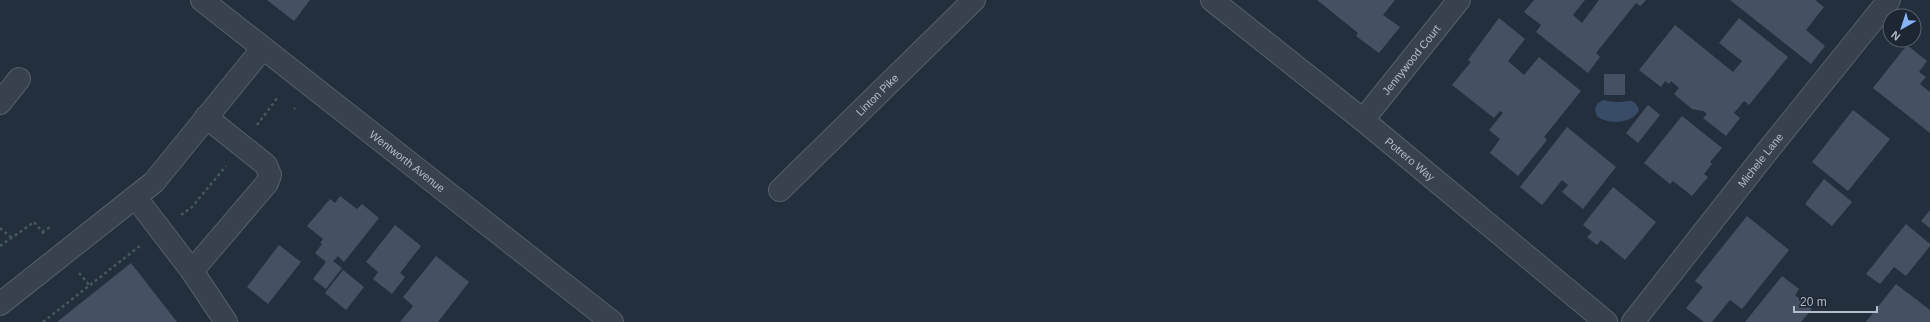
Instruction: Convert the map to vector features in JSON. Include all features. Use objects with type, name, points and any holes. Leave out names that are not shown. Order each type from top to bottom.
[{"type":"street","name":"Wentworth Avenue","points":[[202,0],[612,322]]},
{"type":"street","name":"Linton Pike","points":[[780,190],[974,0]]},
{"type":"street","name":"Potrero Way","points":[[1212,0],[1363,120],[1606,322]]},
{"type":"street","name":"Jennywood Court","points":[[1363,120],[1459,0]]},
{"type":"street","name":"Michele Lane","points":[[1633,322],[1769,148],[1890,0]]},
{"type":"street","points":[[0,304],[136,198],[154,182],[263,48]]},
{"type":"street","points":[[0,103],[19,79]]},
{"type":"street","points":[[192,270],[267,183],[270,175],[266,165],[206,117]]},
{"type":"street","points":[[136,198],[192,270],[226,322]]},
{"type":"path","points":[[0,246],[34,222],[49,239]]},
{"type":"path","points":[[42,232],[50,227]]},
{"type":"path","points":[[0,228],[12,238]]},
{"type":"path","points":[[44,322],[146,241]]},
{"type":"path","points":[[75,268],[90,286]]},
{"type":"water","points":[[1603,100],[1615,102],[1630,101],[1635,103],[1639,110],[1636,115],[1626,120],[1620,122],[1607,121],[1597,116],[1595,110],[1597,104]]},
{"type":"building","points":[[267,0],[310,0],[294,21]]},
{"type":"building","points":[[1317,0],[1395,0],[1383,15],[1400,27],[1379,53],[1356,36],[1358,33]]},
{"type":"building","points":[[1534,0],[1585,0],[1573,15],[1582,23],[1599,0],[1646,0],[1640,6],[1636,3],[1596,53],[1600,57],[1588,73],[1536,32],[1541,25],[1524,12]]},
{"type":"building","points":[[1730,0],[1815,0],[1824,7],[1806,30],[1825,46],[1811,64]]},
{"type":"building","points":[[1499,18],[1525,39],[1508,61],[1524,75],[1539,57],[1581,91],[1544,137],[1547,140],[1518,176],[1490,153],[1500,139],[1489,130],[1503,113],[1500,111],[1494,118],[1452,85],[1471,62],[1468,60]]},
{"type":"building","points":[[1739,18],[1788,57],[1749,105],[1744,101],[1734,113],[1740,118],[1726,136],[1703,118],[1707,114],[1703,111],[1692,109],[1674,94],[1679,88],[1671,81],[1669,84],[1665,81],[1661,87],[1639,70],[1675,25],[1733,72],[1742,61],[1719,43]]},
{"type":"building","points":[[1905,48],[1911,48],[1927,61],[1919,72],[1926,77],[1920,84],[1930,92],[1930,133],[1873,88]]},
{"type":"building","points":[[1604,74],[1625,74],[1625,95],[1604,95]]},
{"type":"building","points":[[1648,105],[1660,115],[1638,143],[1626,133]]},
{"type":"building","points":[[1853,110],[1890,139],[1848,191],[1812,162]]},
{"type":"building","points":[[1682,116],[1722,148],[1710,162],[1712,164],[1704,174],[1708,177],[1692,196],[1673,181],[1670,184],[1644,163]]},
{"type":"building","points":[[1567,127],[1616,167],[1583,209],[1562,192],[1568,185],[1562,180],[1542,205],[1520,187]]},
{"type":"building","points":[[1824,179],[1852,202],[1832,226],[1805,204]]},
{"type":"building","points":[[1613,187],[1656,222],[1625,260],[1601,240],[1597,245],[1587,237],[1592,232],[1583,225]]},
{"type":"building","points":[[340,196],[357,209],[362,204],[379,218],[344,262],[338,256],[333,261],[342,268],[326,289],[313,279],[326,262],[315,253],[322,244],[320,243],[323,239],[307,226],[330,199],[335,203]]},
{"type":"building","points":[[1930,210],[1930,228],[1921,221]]},
{"type":"building","points":[[1747,216],[1789,250],[1742,309],[1730,300],[1712,322],[1704,322],[1686,308],[1703,287],[1695,281]]},
{"type":"building","points":[[1906,224],[1930,244],[1930,246],[1906,276],[1894,267],[1880,284],[1866,274]]},
{"type":"building","points":[[395,225],[421,246],[400,273],[405,277],[392,294],[373,279],[378,272],[366,262]]},
{"type":"building","points":[[279,245],[301,262],[268,304],[247,287]]},
{"type":"building","points":[[436,256],[469,282],[438,322],[400,322],[413,306],[403,297]]},
{"type":"building","points":[[131,263],[177,322],[57,322]]},
{"type":"building","points":[[343,270],[364,287],[346,310],[325,293]]},
{"type":"building","points":[[1782,276],[1799,289],[1795,295],[1812,309],[1801,322],[1745,322]]},
{"type":"building","points":[[1896,284],[1930,310],[1930,322],[1866,322]]}]
